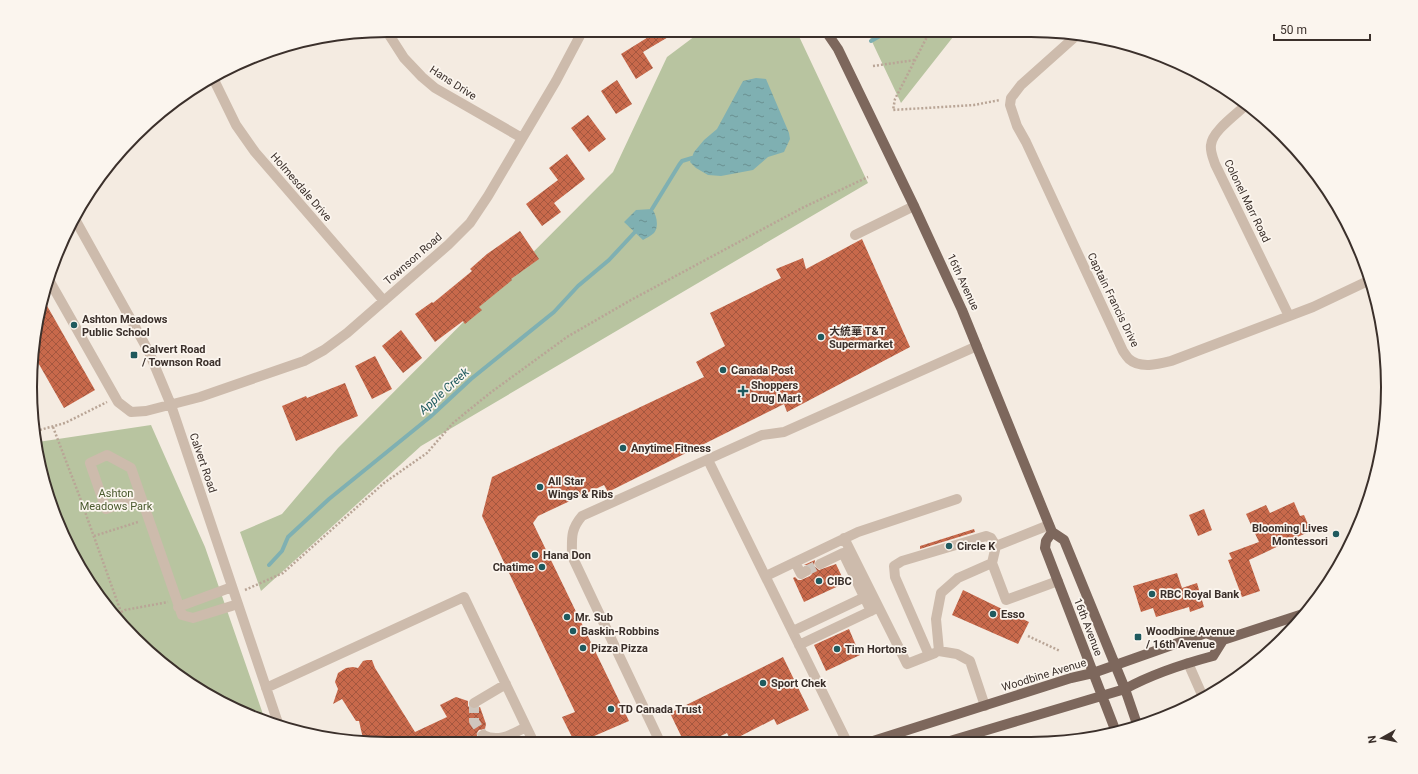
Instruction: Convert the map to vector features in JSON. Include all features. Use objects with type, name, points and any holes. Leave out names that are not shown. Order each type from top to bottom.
[{"type":"main road","name":"16th Avenue","points":[[830,37],[838,49],[914,206],[962,310],[1050,528],[1064,540],[1125,689],[1136,721]]},
{"type":"main road","name":"16th Avenue","points":[[835,37],[838,49]]},
{"type":"main road","name":"16th Avenue","points":[[1050,528],[1044,546],[1114,727]]},
{"type":"main road","points":[[964,737],[1125,689],[1188,663],[1213,656],[1223,640],[1295,616]]},
{"type":"main road","name":"Woodbine Avenue","points":[[886,737],[1071,678],[1093,673],[1206,633],[1223,640]]},
{"type":"street","name":"Hans Drive","points":[[390,37],[404,58],[435,88],[522,138]]},
{"type":"street","name":"Townson Road","points":[[52,286],[118,402],[131,412],[146,411],[200,397],[304,361],[338,340],[448,245],[470,223],[479,211],[556,81],[579,37]]},
{"type":"street","points":[[1011,98],[1021,85],[1071,39]]},
{"type":"street","name":"Holmesdale Drive","points":[[215,82],[236,125],[247,143],[384,301]]},
{"type":"street","name":"Captain Francis Drive","points":[[1011,98],[1010,105],[1017,126],[1026,142],[1123,351],[1130,360],[1142,364],[1158,364],[1171,361],[1331,299],[1365,283]]},
{"type":"street","name":"Colonel Marr Road","points":[[1243,108],[1220,129],[1210,145],[1215,164],[1289,316]]},
{"type":"street","points":[[855,234],[914,206]]},
{"type":"street","name":"Calvert Road","points":[[78,224],[149,352],[171,404],[277,719]]},
{"type":"street","points":[[658,737],[572,556],[572,536],[574,525],[582,516],[762,435],[784,432],[977,346]]},
{"type":"street","points":[[141,497],[106,510],[90,463],[107,455],[131,468],[182,615],[193,618],[238,604]]},
{"type":"street","points":[[708,460],[845,737]]},
{"type":"street","points":[[766,576],[858,532],[957,499]]},
{"type":"street","points":[[996,546],[1050,528]]},
{"type":"street","points":[[929,655],[895,578],[894,566],[902,561],[986,536],[992,538],[996,546],[992,564],[1006,600],[1058,581]]},
{"type":"street","points":[[844,538],[868,596]]},
{"type":"street","points":[[820,564],[843,553],[907,664],[939,651],[957,654],[970,661],[985,706]]},
{"type":"street","points":[[795,562],[801,574],[806,571]]},
{"type":"street","points":[[939,651],[936,619],[941,593],[958,578],[992,564]]},
{"type":"street","points":[[177,603],[234,590]]},
{"type":"street","points":[[792,631],[868,596]]},
{"type":"street","points":[[266,688],[464,597],[531,737]]},
{"type":"street","points":[[799,644],[875,609]]},
{"type":"street","points":[[1188,663],[1201,693]]},
{"type":"street","points":[[474,702],[506,684]]},
{"type":"street","points":[[505,737],[526,727]]},
{"type":"path","points":[[927,37],[895,100],[893,110],[974,105],[1011,98]]},
{"type":"path","points":[[873,66],[915,60]]},
{"type":"path","points":[[234,590],[283,573],[384,483],[427,453],[453,422],[567,337],[631,300],[802,208],[868,177]]},
{"type":"path","points":[[40,430],[65,423],[107,401]]},
{"type":"path","points":[[53,427],[121,612],[125,610],[177,603]]},
{"type":"path","points":[[94,536],[138,522]]},
{"type":"path","points":[[1028,636],[1060,651]]},
{"type":"green space","points":[[694,37],[799,37],[868,183],[421,446],[261,591],[240,532],[282,514],[338,448],[613,172],[667,57]]},
{"type":"green space","points":[[870,37],[953,37],[901,103]]},
{"type":"green space","name":"Ashton Meadows Park","points":[[151,425],[205,547],[263,714],[232,701],[212,690],[174,665],[156,650],[124,618],[109,600],[84,562],[64,521],[49,478],[42,441]]},
{"type":"water","points":[[756,78],[766,79],[789,133],[790,139],[784,152],[768,157],[753,170],[721,176],[708,175],[696,168],[690,162],[694,152],[704,140],[717,129],[743,81]]},
{"type":"water","points":[[652,209],[656,218],[656,230],[643,240],[624,222],[636,210]]},
{"type":"building","points":[[648,37],[668,37],[643,52],[653,68],[636,79],[621,54]]},
{"type":"building","points":[[617,80],[632,104],[616,114],[601,91]]},
{"type":"building","points":[[588,115],[606,139],[589,152],[571,128]]},
{"type":"building","points":[[567,154],[585,179],[554,203],[561,212],[542,226],[526,204],[558,180],[549,168]]},
{"type":"building","points":[[520,231],[539,259],[511,279],[512,280],[479,307],[482,310],[465,324],[463,321],[435,342],[415,314],[432,302],[433,303],[472,271],[470,269],[487,254]]},
{"type":"building","points":[[862,239],[910,347],[787,412],[784,404],[608,492],[604,485],[538,516],[533,523],[629,721],[592,737],[572,737],[562,717],[575,712],[482,516],[492,477],[704,377],[696,362],[725,346],[710,313],[781,278],[776,269],[803,258],[806,269]]},
{"type":"building","points":[[47,306],[95,390],[64,408],[38,363],[40,341]]},
{"type":"building","points":[[401,330],[422,358],[403,373],[382,346]]},
{"type":"building","points":[[375,356],[392,389],[372,399],[355,366]]},
{"type":"building","points":[[345,383],[358,416],[296,441],[282,406]]},
{"type":"building","points":[[1294,502],[1300,516],[1304,515],[1311,531],[1295,538],[1296,541],[1286,545],[1285,543],[1249,560],[1260,591],[1242,597],[1228,560],[1232,559],[1229,553],[1259,542],[1246,514],[1266,505],[1270,513]]},
{"type":"building","points":[[1204,509],[1212,530],[1198,536],[1189,515]]},
{"type":"building","points":[[974,529],[975,532],[920,549],[920,546]]},
{"type":"building","name":"CIBC","points":[[815,560],[814,566],[819,570],[836,564],[845,583],[804,602],[793,578],[795,577],[798,580],[801,580],[810,576],[812,574],[812,568],[809,565],[804,565]]},
{"type":"building","points":[[1177,573],[1182,588],[1197,583],[1204,607],[1190,612],[1189,607],[1156,617],[1153,608],[1141,612],[1133,586]]},
{"type":"building","points":[[963,590],[1029,622],[1018,644],[952,615]]},
{"type":"building","name":"Tim Hortons","points":[[849,629],[860,655],[826,671],[814,645]]},
{"type":"building","name":"Sport Chek","points":[[783,657],[809,710],[777,725],[774,719],[739,737],[729,737],[727,733],[719,737],[682,737],[670,713]]},
{"type":"building","points":[[372,660],[375,668],[415,732],[447,717],[440,705],[456,697],[468,701],[468,706],[471,709],[480,707],[486,724],[485,729],[479,730],[477,733],[478,737],[362,736],[359,721],[356,721],[342,699],[333,704],[338,689],[335,682],[338,673],[346,668],[358,668],[363,661]]},
{"type":"waterway","name":"Apple Creek","points":[[871,41],[878,37]]},
{"type":"waterway","name":"Apple Creek","points":[[652,209],[682,161],[692,158]]},
{"type":"waterway","name":"Apple Creek","points":[[269,565],[282,551],[288,537],[329,499],[430,417],[471,379],[554,312],[578,286],[609,260],[635,232]]},
{"type":"tunnel","points":[[806,571],[820,564]]},
{"type":"tunnel","points":[[474,703],[474,721],[483,735]]},
{"type":"place","name":"Ashton Meadows Public School","points":[[74,325]]},
{"type":"place","name":"大統華 T&T Supermarket","points":[[821,337]]},
{"type":"place","name":"Calvert Road / Townson Road","points":[[134,355]]},
{"type":"place","name":"Canada Post","points":[[723,370]]},
{"type":"place","name":"Shoppers Drug Mart","points":[[743,391]]},
{"type":"place","name":"Anytime Fitness","points":[[623,448]]},
{"type":"place","name":"All Star Wings & Ribs","points":[[540,487]]},
{"type":"place","name":"Blooming Lives Montessori","points":[[1336,534]]},
{"type":"place","name":"Circle K","points":[[949,546]]},
{"type":"place","name":"Hana Don","points":[[535,555]]},
{"type":"place","name":"Chatime","points":[[542,567]]},
{"type":"place","name":"CIBC","points":[[819,581]]},
{"type":"place","name":"RBC Royal Bank","points":[[1152,594]]},
{"type":"place","name":"Esso","points":[[993,614]]},
{"type":"place","name":"Mr. Sub","points":[[567,617]]},
{"type":"place","name":"Baskin-Robbins","points":[[573,631]]},
{"type":"place","name":"Woodbine Avenue / 16th Avenue","points":[[1138,637]]},
{"type":"place","name":"Pizza Pizza","points":[[583,648]]},
{"type":"place","name":"Tim Hortons","points":[[837,649]]},
{"type":"place","name":"Sport Chek","points":[[763,683]]},
{"type":"place","name":"TD Canada Trust","points":[[611,709]]}]
